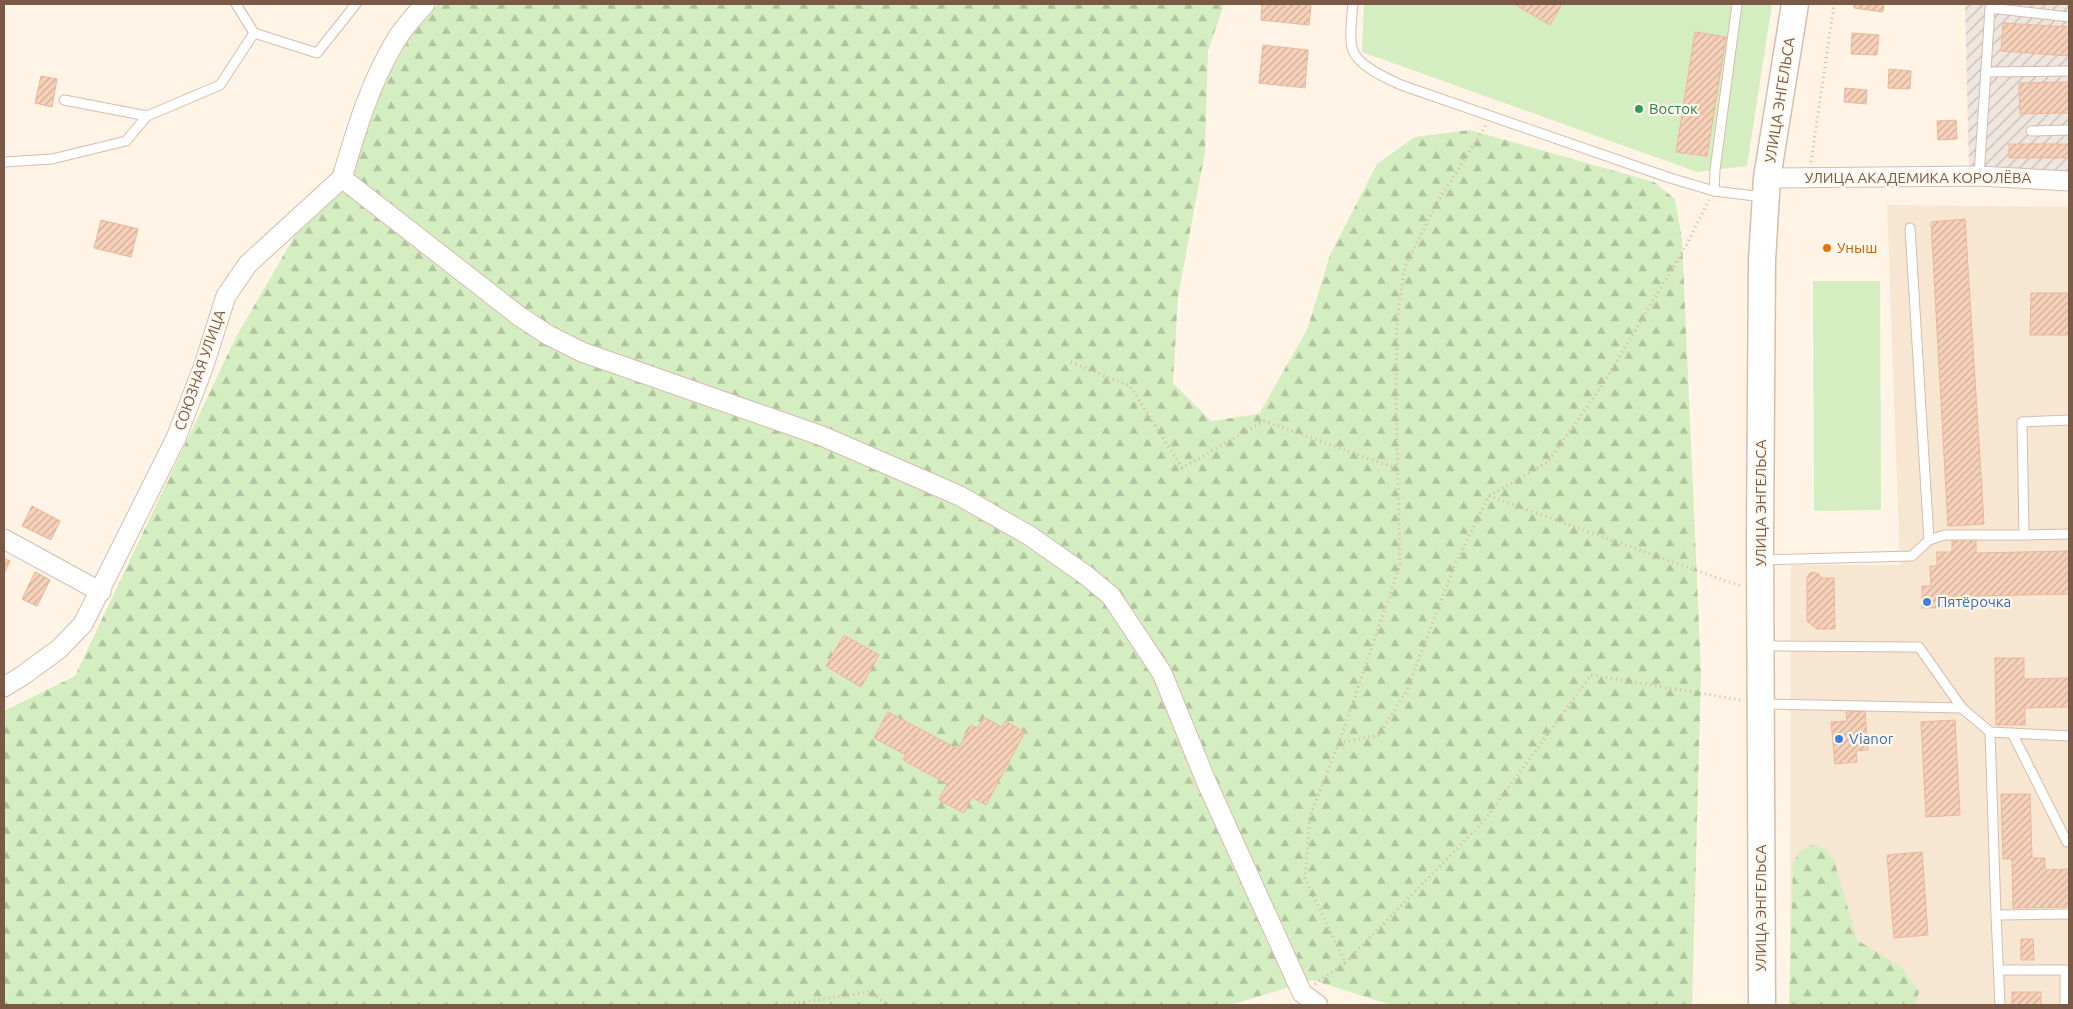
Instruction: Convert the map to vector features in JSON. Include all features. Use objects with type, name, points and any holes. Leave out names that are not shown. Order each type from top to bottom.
[{"type":"main road","name":"УЛИЦА ЭНГЕЛЬСА","points":[[1762,1005],[1760,704],[1762,646],[1762,260],[1766,188],[1795,4]]},
{"type":"street","points":[[425,4],[397,38],[376,76],[360,115],[342,178],[520,316],[548,335],[582,352],[822,436],[960,496],[1030,536],[1111,596],[1162,673],[1206,781],[1302,993],[1318,1005]]},
{"type":"street","name":"УЛИЦА АКАДЕМИКА КОРОЛЁВА","points":[[1766,188],[1809,177],[1979,176],[2069,181]]},
{"type":"street","name":"СОЮЗНАЯ УЛИЦА","points":[[4,687],[59,649],[83,624],[101,592],[176,438],[203,368],[226,296],[248,264],[342,178]]},
{"type":"street","points":[[4,539],[101,592]]},
{"type":"lane","points":[[236,4],[254,33],[317,53],[356,4]]},
{"type":"lane","points":[[1353,4],[1352,48],[1362,62],[1375,72],[1401,85],[1670,178],[1714,191],[1766,188]]},
{"type":"lane","points":[[1714,191],[1736,4]]},
{"type":"lane","points":[[1979,176],[1990,8],[2069,17]]},
{"type":"lane","points":[[4,162],[52,159],[126,141],[147,116],[220,85],[254,33]]},
{"type":"lane","points":[[1986,72],[2069,71]]},
{"type":"lane","points":[[64,100],[147,116]]},
{"type":"lane","points":[[2031,130],[2069,130]]},
{"type":"lane","points":[[1910,228],[1928,540]]},
{"type":"lane","points":[[2024,534],[2022,422],[2069,420]]},
{"type":"lane","points":[[1761,560],[1912,556],[1928,540],[1945,535],[2069,534]]},
{"type":"lane","points":[[1762,646],[1919,646],[1962,708],[1990,732],[2069,736]]},
{"type":"lane","points":[[1760,704],[1962,708]]},
{"type":"lane","points":[[1990,732],[2000,1005]]},
{"type":"lane","points":[[2012,733],[2067,842],[2069,842]]},
{"type":"lane","points":[[1996,914],[2069,914]]},
{"type":"lane","points":[[1999,970],[2065,970],[2066,999]]},
{"type":"path","points":[[1809,177],[1834,4]]},
{"type":"path","points":[[1345,963],[1305,878],[1310,816],[1339,743],[1400,565],[1396,400],[1397,319],[1405,266],[1438,201],[1491,116]]},
{"type":"path","points":[[1339,743],[1379,735],[1407,690],[1454,566],[1489,496],[1548,462],[1601,387],[1686,246],[1714,191]]},
{"type":"path","points":[[1071,362],[1130,386],[1182,468],[1264,421],[1398,469]]},
{"type":"path","points":[[1489,496],[1761,594]]},
{"type":"path","points":[[1302,993],[1345,963],[1484,821],[1591,675],[1760,704]]},
{"type":"path","points":[[784,1005],[870,992],[888,1005]]},
{"type":"shaded area","points":[[1965,4],[2069,4],[2069,174],[1969,169]]},
{"type":"shaded area","points":[[1887,205],[2069,207],[2069,1005],[1790,1005],[1791,565],[1900,565]]},
{"type":"green space","points":[[438,4],[1224,4],[1208,51],[1205,152],[1178,296],[1173,383],[1211,421],[1259,414],[1307,330],[1330,255],[1377,164],[1415,137],[1470,130],[1654,182],[1675,199],[1682,239],[1701,673],[1692,1005],[1391,1005],[1312,980],[1231,1005],[4,1005],[4,711],[75,676],[236,337],[412,34]]},
{"type":"green space","name":"Восток","points":[[1364,4],[1772,4],[1747,166],[1697,172],[1362,52]]},
{"type":"green space","points":[[1813,281],[1880,281],[1881,510],[1814,511]]},
{"type":"green space","points":[[1813,844],[1825,849],[1834,860],[1857,940],[1901,967],[1919,992],[1915,1005],[1789,1005],[1793,864],[1799,852]]},
{"type":"building","points":[[1262,4],[1311,4],[1309,25],[1261,20]]},
{"type":"building","points":[[1514,4],[1562,4],[1550,25]]},
{"type":"building","points":[[1854,4],[1884,4],[1883,12],[1854,8]]},
{"type":"building","points":[[2003,23],[2069,27],[2069,56],[2001,51]]},
{"type":"building","points":[[1695,32],[1726,37],[1707,156],[1676,152]]},
{"type":"building","points":[[1852,33],[1879,35],[1877,55],[1851,54]]},
{"type":"building","points":[[1263,45],[1308,50],[1305,88],[1259,83]]},
{"type":"building","points":[[1889,69],[1911,71],[1910,89],[1888,88]]},
{"type":"building","points":[[41,76],[57,79],[52,107],[35,103]]},
{"type":"building","points":[[2069,82],[2069,113],[2020,114],[2019,83]]},
{"type":"building","points":[[1845,88],[1867,90],[1866,104],[1844,102]]},
{"type":"building","points":[[1956,120],[1957,139],[1938,140],[1937,121]]},
{"type":"building","points":[[2009,144],[2069,144],[2069,158],[2009,158]]},
{"type":"building","points":[[1965,219],[1984,524],[1948,526],[1931,222]]},
{"type":"building","points":[[101,220],[138,229],[131,257],[94,248]]},
{"type":"building","points":[[2031,293],[2069,293],[2069,335],[2030,335]]},
{"type":"building","points":[[32,506],[60,521],[51,540],[22,526]]},
{"type":"building","points":[[1952,536],[1976,536],[1976,553],[2069,551],[2069,594],[1975,596],[1975,607],[1922,608],[1922,586],[1931,586],[1930,566],[1937,566],[1937,552],[1952,552]]},
{"type":"building","points":[[4,558],[10,561],[4,574]]},
{"type":"building","points":[[35,572],[50,580],[37,606],[22,599]]},
{"type":"building","points":[[1813,572],[1819,574],[1821,578],[1834,578],[1835,629],[1817,629],[1807,621],[1807,578]]},
{"type":"building","points":[[844,635],[879,655],[861,687],[826,666]]},
{"type":"building","points":[[1995,658],[2024,658],[2024,679],[2069,678],[2069,707],[2025,708],[2025,725],[1996,725]]},
{"type":"building","points":[[1865,711],[1868,750],[1856,751],[1857,762],[1835,764],[1831,722],[1847,721],[1846,712]]},
{"type":"building","points":[[888,712],[920,729],[906,755],[874,738]]},
{"type":"building","points":[[983,717],[1002,727],[1005,721],[1025,732],[986,805],[972,797],[964,813],[939,800],[947,784],[903,760],[920,729],[958,749],[971,725],[978,728]]},
{"type":"building","points":[[1955,720],[1960,815],[1926,817],[1921,722]]},
{"type":"building","points":[[2001,794],[2030,794],[2032,858],[2045,858],[2045,870],[2069,869],[2069,907],[2013,908],[2012,859],[2003,859]]},
{"type":"building","points":[[1922,852],[1928,935],[1894,938],[1887,855]]},
{"type":"building","points":[[2021,939],[2033,939],[2034,960],[2021,960]]},
{"type":"building","points":[[2012,992],[2041,992],[2041,1005],[2012,1005]]},
{"type":"place","name":"Восток","points":[[1639,109]]},
{"type":"place","name":"Уныш","points":[[1827,248]]},
{"type":"place","name":"Пятёрочка","points":[[1927,602]]},
{"type":"place","name":"Vianor","points":[[1839,739]]}]
